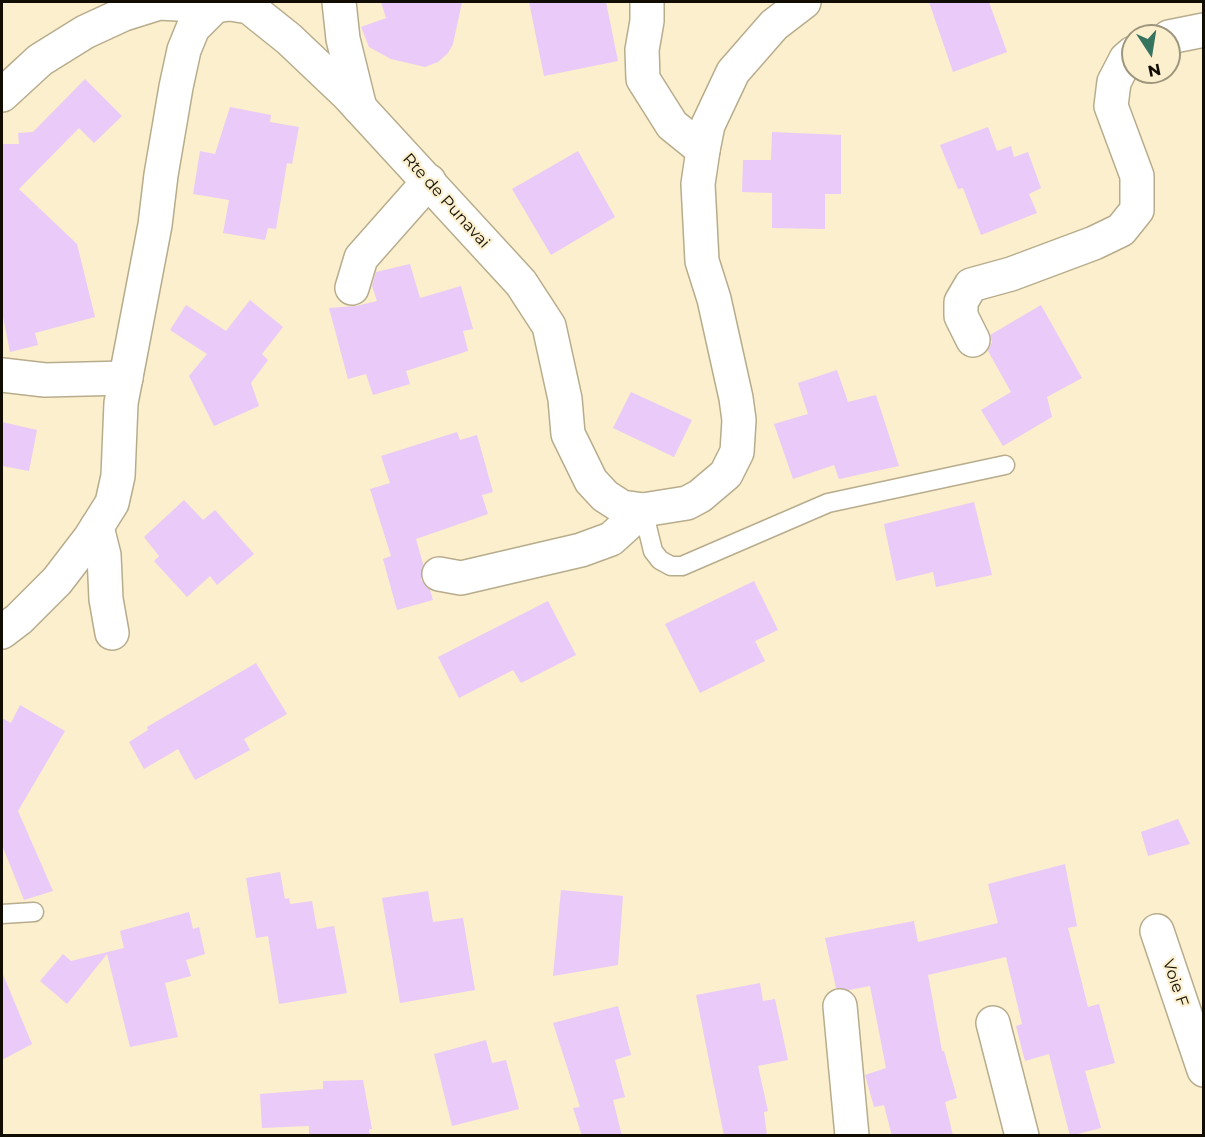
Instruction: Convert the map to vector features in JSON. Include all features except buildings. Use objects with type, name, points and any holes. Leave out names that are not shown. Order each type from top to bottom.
[{"type":"street","points":[[339,2],[343,39],[360,108]]},
{"type":"street","points":[[647,2],[647,21],[642,50],[643,79],[672,125],[702,150]]},
{"type":"street","name":"Rte de Punavai","points":[[40,60],[85,32],[123,15],[159,3],[242,6],[262,16],[360,108],[429,181],[532,297],[549,326],[565,399],[568,434],[591,481],[605,496],[622,507],[643,510],[687,503],[700,496],[726,474],[737,452],[739,420],[736,398],[714,299],[702,261],[698,184],[702,150],[708,125],[733,72],[774,25],[804,2]]},
{"type":"street","points":[[2,632],[19,619],[57,582],[112,503],[118,477],[121,403],[155,225],[168,127],[184,50],[193,28],[215,6]]},
{"type":"street","points":[[1181,35],[1203,30]]},
{"type":"street","points":[[2,77],[40,60]]},
{"type":"street","points":[[2,94],[40,60]]},
{"type":"street","points":[[973,340],[960,316],[961,302],[971,285],[1011,274],[1094,243],[1121,230],[1137,210],[1137,176],[1111,106],[1114,82],[1121,69]]},
{"type":"street","points":[[352,288],[361,258],[429,181]]},
{"type":"street","points":[[2,375],[45,380],[126,378]]},
{"type":"street","points":[[439,574],[461,578],[581,550],[611,539],[643,510]]},
{"type":"street","points":[[97,527],[104,555],[111,633]]},
{"type":"street","name":"Voie F","points":[[1157,931],[1203,1070]]},
{"type":"street","points":[[840,1006],[852,1136]]},
{"type":"street","points":[[993,1023],[1022,1136]]},
{"type":"lane","points":[[643,510],[653,551],[660,560],[671,566],[682,566],[828,503],[1005,465]]},
{"type":"lane","points":[[2,914],[34,912]]}]
